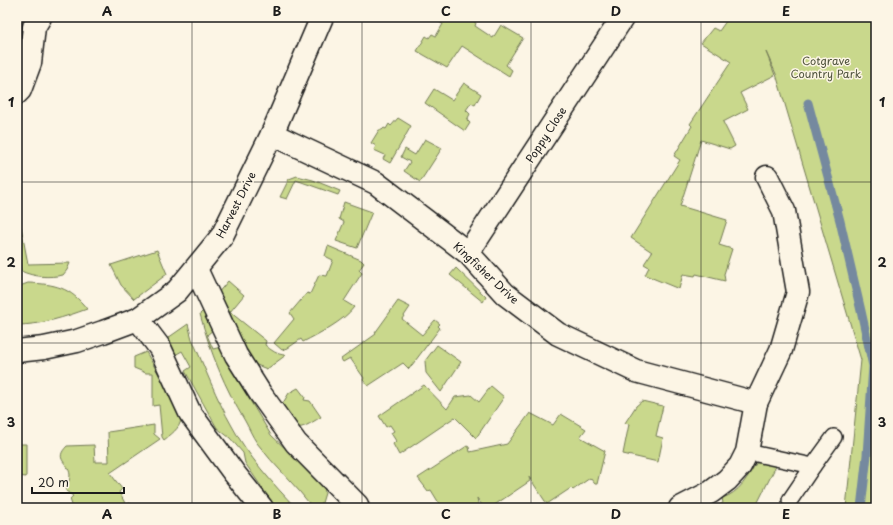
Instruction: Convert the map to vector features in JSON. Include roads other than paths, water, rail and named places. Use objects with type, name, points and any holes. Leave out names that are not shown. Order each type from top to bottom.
[{"type":"street","points":[[17,93],[20,90],[30,63],[34,27],[40,17]]},
{"type":"street","name":"Harvest Drive","points":[[17,351],[44,348],[77,341],[138,318],[177,291],[222,236],[272,134],[322,17]]},
{"type":"street","name":"Poppy Close","points":[[468,253],[623,17]]},
{"type":"street","name":"Kingfisher Drive","points":[[272,134],[376,184],[468,253],[505,294],[558,334],[636,371],[756,403]]},
{"type":"street","points":[[680,508],[711,492],[727,480],[740,466],[747,452],[756,403],[782,350],[798,292],[784,211],[767,177]]},
{"type":"street","points":[[196,269],[236,355],[260,393],[296,443],[357,505]]},
{"type":"street","points":[[138,318],[160,348],[190,412],[234,473],[262,508]]},
{"type":"lane","points":[[790,500],[834,437]]},
{"type":"lane","points":[[747,452],[813,466]]},
{"type":"waterway","points":[[808,103],[840,221],[873,366],[867,455],[861,508]]},
{"type":"park label","name":"Cotgrave Country Park","points":[[826,67]]}]
